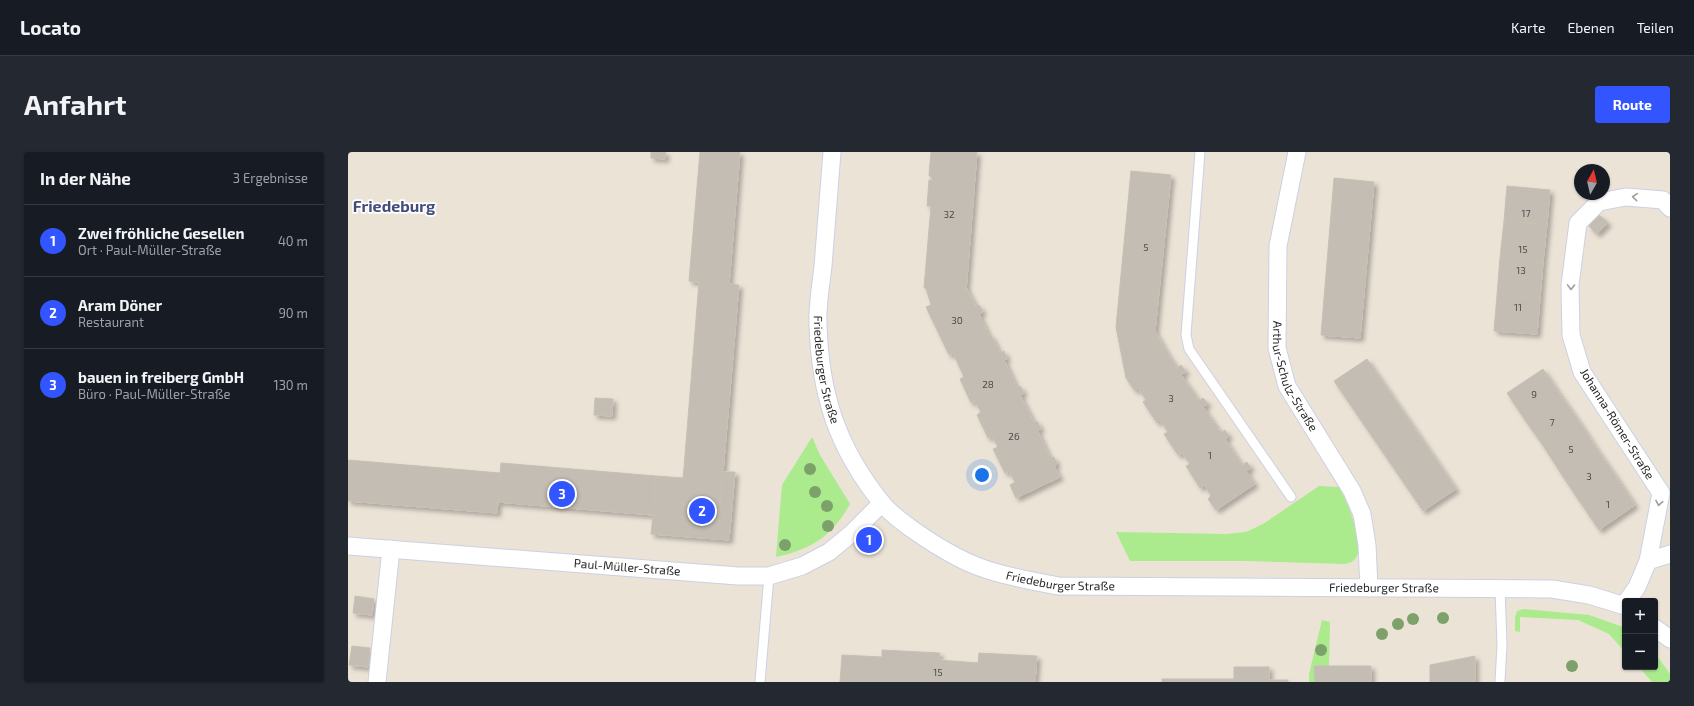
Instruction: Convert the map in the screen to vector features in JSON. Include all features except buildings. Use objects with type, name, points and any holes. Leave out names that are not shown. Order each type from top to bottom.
[{"type":"street","name":"Friedeburger Straße","points":[[832,152],[818,322],[820,359],[826,396],[837,432],[857,468],[882,503],[915,531],[958,558],[1004,576],[1058,586],[1552,589],[1589,595],[1622,603]]},
{"type":"street","name":"Arthur-Schulz-Straße","points":[[1297,152],[1278,246],[1276,348],[1287,386],[1352,491],[1362,514],[1367,545],[1369,588]]},
{"type":"street","name":"Johanna-Römer-Straße","points":[[1629,598],[1648,561],[1661,493],[1582,372],[1571,335],[1570,285],[1578,223],[1599,202],[1634,197],[1663,200],[1670,208]]},
{"type":"street","name":"Paul-Müller-Straße","points":[[348,546],[738,576],[769,576],[802,566],[829,552],[852,534],[882,503]]},
{"type":"street","points":[[378,682],[391,549]]},
{"type":"street","points":[[1648,561],[1670,554]]},
{"type":"street","points":[[1658,630],[1670,639]]},
{"type":"lane","points":[[1200,152],[1186,335],[1189,349],[1290,497]]},
{"type":"lane","points":[[760,682],[769,576]]},
{"type":"lane","points":[[1500,589],[1502,645],[1500,682]]},
{"type":"green space","points":[[812,437],[820,455],[850,504],[835,525],[819,540],[800,550],[776,557],[782,485]]},
{"type":"green space","points":[[1319,486],[1339,487],[1350,511],[1357,533],[1358,551],[1356,558],[1349,563],[1130,561],[1116,532],[1226,534],[1246,532],[1263,524]]},
{"type":"green space","points":[[1524,609],[1589,615],[1622,627],[1622,649],[1609,634],[1578,620],[1520,617],[1520,632],[1515,631],[1515,618],[1517,611]]},
{"type":"green space","points":[[1322,620],[1330,622],[1329,666],[1314,666],[1315,682],[1309,682],[1309,674]]},
{"type":"green space","points":[[1658,657],[1670,674],[1670,682],[1652,682],[1642,670],[1658,670]]},
{"type":"place","name":"bauen in freiberg GmbH","points":[[562,494]]},
{"type":"place","name":"Aram Döner","points":[[702,511]]},
{"type":"place","name":"Zwei fröhliche Gesellen","points":[[869,540]]},
{"type":"district","name":"Friedeburg","points":[[394,206]]}]
